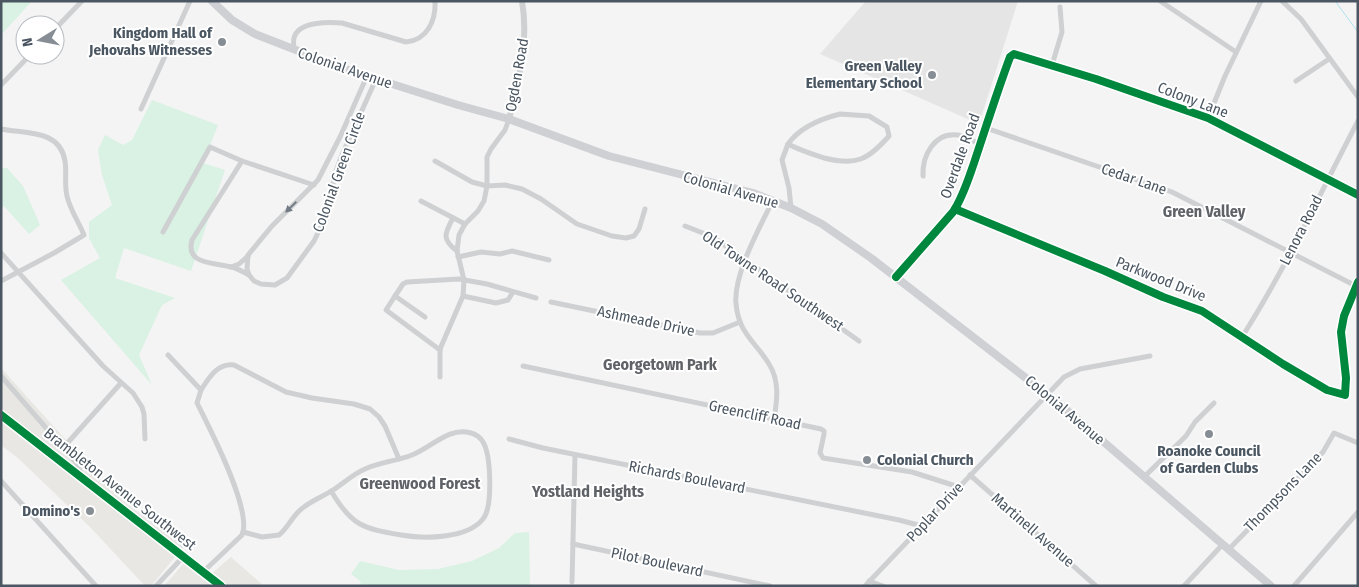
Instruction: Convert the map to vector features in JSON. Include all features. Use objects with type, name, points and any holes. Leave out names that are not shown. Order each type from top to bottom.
[{"type":"main road","name":"Colonial Avenue","points":[[212,1],[232,20],[255,34],[294,50],[376,80],[509,119],[609,156],[728,186],[773,200],[840,235],[1047,394],[1272,586]]},
{"type":"main road","name":"Brambleton Avenue Southwest","points":[[1,415],[82,476],[221,586]]},
{"type":"street","points":[[65,19],[82,1]]},
{"type":"street","points":[[141,109],[190,1]]},
{"type":"street","points":[[294,50],[294,36],[298,31],[309,25],[322,23],[342,23],[406,42],[412,42],[425,33],[432,23],[435,13],[435,1]]},
{"type":"street","name":"Ogden Road","points":[[509,119],[524,55],[525,36],[522,1]]},
{"type":"street","points":[[1160,1],[1236,52]]},
{"type":"street","points":[[1208,118],[1225,76],[1261,1]]},
{"type":"street","points":[[1282,1],[1301,19],[1358,97]]},
{"type":"street","points":[[1052,65],[1062,32],[1060,7]]},
{"type":"street","name":"Colony Lane","points":[[1010,57],[1017,53],[1208,118],[1358,196]]},
{"type":"street","name":"Overdale Road","points":[[896,277],[955,209],[962,195],[1010,57]]},
{"type":"street","points":[[1296,82],[1329,59]]},
{"type":"street","points":[[1,85],[20,65]]},
{"type":"street","name":"Colonial Green Circle","points":[[231,267],[239,264],[248,255],[272,226],[314,185],[322,174],[367,76]]},
{"type":"street","name":"Colonial Green Circle","points":[[242,161],[192,240],[190,248],[192,255],[198,259],[208,263],[231,267],[249,275],[254,281],[261,284],[274,285],[292,273],[309,248],[326,216],[336,171],[350,134],[376,80]]},
{"type":"street","points":[[788,144],[813,155],[847,163],[867,157],[889,136],[888,130],[882,123],[869,116],[840,114],[824,118],[808,126],[792,138],[788,144],[782,160],[789,188],[791,208]]},
{"type":"street","points":[[440,377],[440,350],[463,296],[464,280],[457,254],[459,235],[465,224],[481,207],[486,195],[487,157],[505,130],[509,119]]},
{"type":"street","name":"Lenora Road","points":[[1242,337],[1269,293],[1358,121]]},
{"type":"street","name":"Cedar Lane","points":[[986,128],[1172,192],[1357,284]]},
{"type":"street","points":[[1,129],[42,135],[50,138],[60,147],[65,158],[65,188],[68,201],[75,220],[84,235],[1,281]]},
{"type":"street","points":[[923,176],[926,156],[932,145],[942,137],[958,135],[980,144]]},
{"type":"street","points":[[163,232],[210,147],[242,161],[314,185]]},
{"type":"street","points":[[435,161],[472,182],[487,186],[505,186],[522,189],[542,199],[577,224],[598,232],[626,238],[636,234],[645,209]]},
{"type":"street","points":[[773,200],[746,261],[737,285],[736,295],[740,322],[748,338],[769,364],[773,372],[777,392],[774,420]]},
{"type":"street","points":[[421,201],[465,224]]},
{"type":"street","name":"Parkwood Drive","points":[[955,209],[1163,297],[1202,310],[1327,390],[1345,395],[1346,378],[1341,332],[1344,316],[1357,284]]},
{"type":"street","points":[[453,218],[446,230],[446,237],[448,243],[457,254]]},
{"type":"street","name":"Old Towne Road Southwest","points":[[685,226],[713,237],[859,341]]},
{"type":"street","points":[[457,254],[481,252],[500,254],[512,251],[549,260]]},
{"type":"street","points":[[1,253],[103,366],[133,393],[142,407],[146,424],[145,439]]},
{"type":"street","points":[[248,255],[249,275]]},
{"type":"street","points":[[440,350],[386,310],[403,284],[407,282],[464,280],[487,284],[536,298]]},
{"type":"street","points":[[463,296],[496,303],[508,300],[513,292]]},
{"type":"street","points":[[395,296],[425,317]]},
{"type":"street","name":"Ashmeade Drive","points":[[551,302],[700,333],[713,333],[740,322]]},
{"type":"street","points":[[168,355],[201,390]]},
{"type":"street","name":"Poplar Drive","points":[[865,586],[1064,377],[1080,369],[1150,356]]},
{"type":"street","points":[[203,572],[243,532],[238,495],[214,437],[197,403],[201,390],[219,368],[227,364],[234,365],[286,392],[364,407],[379,417],[391,438],[399,459]]},
{"type":"street","name":"Greencliff Road","points":[[523,366],[824,431],[820,452],[823,458],[912,472],[959,487]]},
{"type":"street","points":[[1,376],[78,465],[82,476]]},
{"type":"street","points":[[63,448],[121,382]]},
{"type":"street","points":[[1144,477],[1186,436],[1195,422],[1214,403]]},
{"type":"street","points":[[243,532],[262,537],[279,535],[304,506],[331,491],[359,471],[421,451],[454,433],[466,432],[477,436],[484,443],[490,489],[489,506],[482,521],[462,532],[436,537],[416,538],[373,529],[351,520],[331,491]]},
{"type":"street","name":"Thompsons Lane","points":[[1184,586],[1311,465],[1323,452],[1334,433],[1358,443]]},
{"type":"street","name":"Richards Boulevard","points":[[509,439],[575,455],[922,526]]},
{"type":"street","points":[[572,582],[575,455]]},
{"type":"street","name":"Martinell Avenue","points":[[970,475],[1096,586]]},
{"type":"street","points":[[1,481],[96,586]]},
{"type":"street","points":[[1294,586],[1358,512]]},
{"type":"street","name":"Pilot Boulevard","points":[[573,544],[746,583],[770,586]]},
{"type":"street","points":[[156,586],[183,557]]},
{"type":"street","points":[[869,581],[883,586]]},
{"type":"shaded area","name":"Green Valley Elementary School","points":[[866,1],[1018,1],[979,124],[820,54]]},
{"type":"shaded area","points":[[1,368],[109,488],[127,504],[184,546],[151,586],[145,586],[91,528],[19,459],[1,445]]},
{"type":"shaded area","points":[[231,557],[264,586],[164,586],[184,563],[204,580]]},
{"type":"green space","points":[[1,1],[32,1],[19,15],[15,15],[15,20],[1,35]]},
{"type":"green space","points":[[152,100],[218,125],[203,163],[225,170],[191,271],[124,248],[115,278],[175,298],[162,305],[139,355],[152,385],[61,280],[100,258],[89,238],[89,222],[112,205],[102,175],[98,150],[105,135],[123,145],[132,140]]},
{"type":"green space","points":[[1,168],[7,168],[23,186],[40,225],[29,234],[4,206],[1,209]]},
{"type":"green space","points":[[529,532],[530,586],[362,586],[359,580],[351,574],[360,561],[399,570],[438,569],[472,561],[499,548],[515,533]]},
{"type":"waterway","points":[[1335,1],[1358,32]]},
{"type":"cycle path","points":[[896,277],[953,212],[960,200],[970,176],[1010,57],[1014,54],[1096,79],[1208,118],[1358,195]]},
{"type":"cycle path","points":[[955,209],[1163,297],[1202,311],[1283,364],[1327,390],[1345,395],[1346,378],[1341,332],[1344,316],[1358,282]]},
{"type":"cycle path","points":[[1,415],[221,586]]},
{"type":"place","name":"Kingdom Hall of Jehovahs Witnesses","points":[[222,42]]},
{"type":"place","name":"Green Valley Elementary School","points":[[932,75]]},
{"type":"place","name":"Roanoke Council of Garden Clubs","points":[[1209,434]]},
{"type":"place","name":"Colonial Church","points":[[867,460]]},
{"type":"place","name":"Domino's","points":[[90,511]]},
{"type":"district","name":"Green Valley","points":[[1204,211]]},
{"type":"district","name":"Georgetown Park","points":[[660,364]]},
{"type":"district","name":"Greenwood Forest","points":[[420,483]]},
{"type":"district","name":"Yostland Heights","points":[[588,491]]}]
